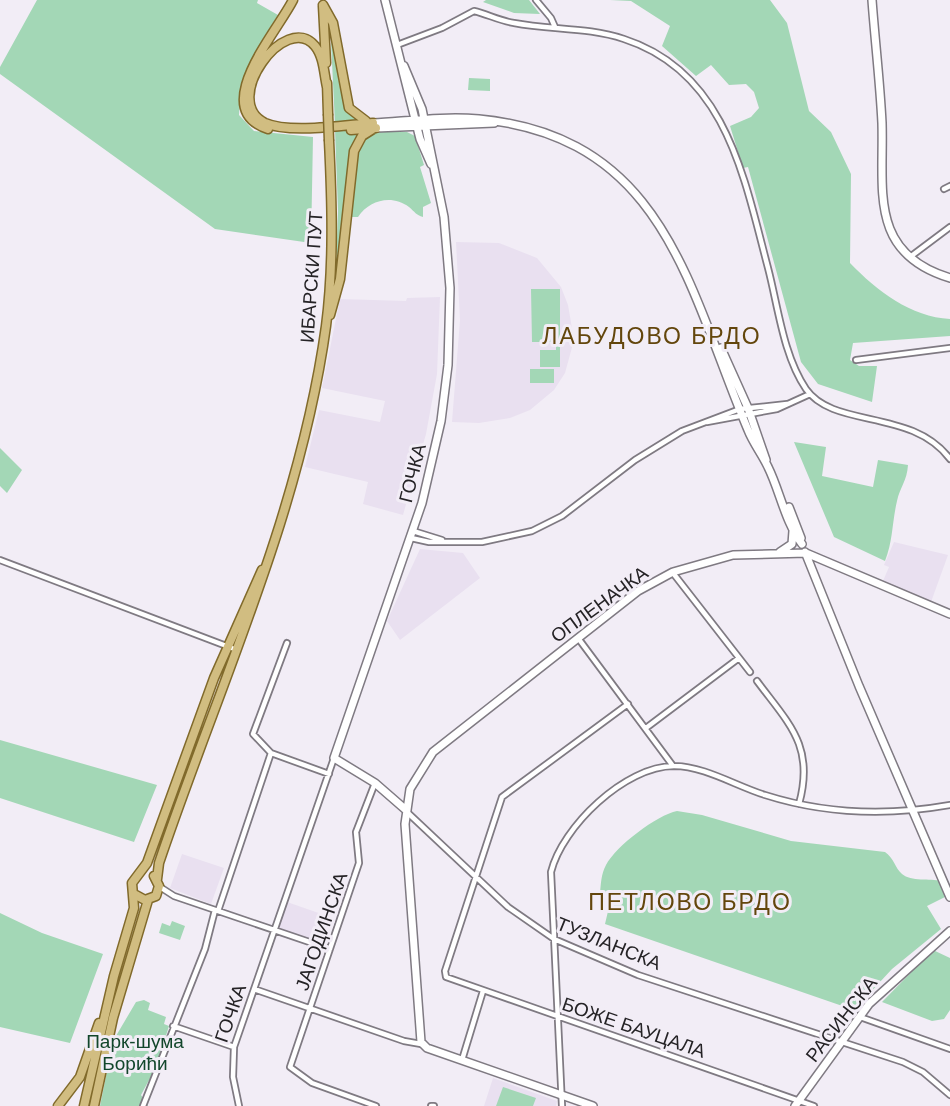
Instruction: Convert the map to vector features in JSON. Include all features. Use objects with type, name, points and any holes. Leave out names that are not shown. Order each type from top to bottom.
[{"type":"main road","points":[[293,0],[248,77],[243,94],[246,113],[258,125],[273,131],[374,125]]},
{"type":"main road","points":[[323,3],[333,23],[349,108],[358,117],[374,125]]},
{"type":"main road","name":"ИБАРСКИ ПУТ","points":[[142,874],[272,551],[302,450],[326,325],[331,265],[323,3]]},
{"type":"main road","points":[[327,87],[321,57],[315,46],[303,38],[292,38],[277,46],[265,61],[251,85],[249,104],[259,119],[280,127],[374,125]]},
{"type":"main road","points":[[326,325],[341,279],[354,151],[362,136],[374,125]]},
{"type":"main road","name":"ИБАРСКИ ПУТ","points":[[158,881],[159,863],[232,648]]},
{"type":"main road","points":[[84,1106],[103,1018],[134,908],[134,880],[142,874],[150,874],[158,881],[159,890],[151,899],[113,1018],[94,1106]]},
{"type":"main road","points":[[134,894],[151,899]]},
{"type":"main road","points":[[58,1106],[80,1077],[94,1034],[103,1018]]},
{"type":"street","name":"ГОЧКА","points":[[239,1106],[233,1077],[234,1047],[412,535],[441,421],[450,343],[447,243],[433,167],[385,0]]},
{"type":"street","points":[[536,0],[555,27]]},
{"type":"street","points":[[872,0],[881,117],[881,198],[891,232],[910,257],[926,268],[950,278]]},
{"type":"street","points":[[397,45],[474,11],[514,23],[615,36],[655,52],[690,78],[715,109],[736,154],[792,360],[810,394],[840,410],[908,427],[950,458]]},
{"type":"street","points":[[374,125],[475,119],[536,132],[578,149],[607,167],[633,189],[669,238],[713,335],[766,464],[798,525],[802,544]]},
{"type":"street","points":[[944,189],[950,186]]},
{"type":"street","points":[[910,257],[950,227]]},
{"type":"street","points":[[856,360],[950,348]]},
{"type":"street","points":[[412,535],[442,541],[493,541],[540,528],[576,507],[661,442],[704,422],[787,404],[810,394]]},
{"type":"street","points":[[944,451],[950,445]]},
{"type":"street","points":[[779,491],[950,897]]},
{"type":"street","points":[[780,552],[793,542],[792,527]]},
{"type":"street","name":"ОПЛЕНАЧКА","points":[[425,1046],[417,1023],[406,810],[412,783],[433,752],[638,591],[673,572],[723,557],[780,552],[806,553],[950,614]]},
{"type":"street","points":[[0,560],[232,648]]},
{"type":"street","points":[[815,577],[821,565],[836,564]]},
{"type":"street","points":[[673,572],[750,672]]},
{"type":"street","points":[[578,637],[674,766]]},
{"type":"street","points":[[287,643],[253,729],[255,737],[271,753],[329,774]]},
{"type":"street","points":[[646,728],[739,658]]},
{"type":"street","points":[[757,681],[790,724],[802,748],[804,775],[799,804]]},
{"type":"street","points":[[477,877],[502,797],[628,704]]},
{"type":"street","points":[[143,1106],[205,948],[271,753]]},
{"type":"street","name":"ТУЗЛАНСКА","points":[[334,758],[375,783],[517,914],[554,939],[638,975],[912,1066],[950,1095]]},
{"type":"street","points":[[562,1106],[564,1096],[551,872],[566,837],[629,779],[646,771],[674,766],[799,804],[853,811],[912,811],[950,805]]},
{"type":"street","name":"ЈАГОДИНСКА","points":[[375,783],[356,830],[359,863],[291,1063],[292,1071],[312,1083],[376,1106]]},
{"type":"street","name":"БОЖЕ БАУЦАЛА","points":[[477,877],[446,975],[449,979],[797,1103],[814,1106]]},
{"type":"street","points":[[158,881],[163,891],[174,897],[330,949]]},
{"type":"street","points":[[151,899],[174,897]]},
{"type":"street","name":"РАСИНСКА","points":[[797,1103],[859,1017],[886,986],[950,931]]},
{"type":"street","points":[[254,989],[593,1106]]},
{"type":"street","points":[[462,1060],[484,991]]},
{"type":"street","points":[[859,1017],[950,1049]]},
{"type":"street","points":[[173,1026],[234,1047]]},
{"type":"shaded area","points":[[456,242],[499,243],[537,258],[561,287],[568,305],[574,340],[565,373],[554,390],[530,410],[510,418],[479,423],[452,422],[460,320]]},
{"type":"shaded area","points":[[440,297],[437,374],[426,434],[403,515],[363,504],[368,482],[305,467],[319,410],[380,422],[385,401],[322,388],[340,299],[406,301],[407,298]]},
{"type":"shaded area","points":[[894,542],[948,555],[931,602],[883,581],[889,567],[884,565]]},
{"type":"shaded area","points":[[420,549],[463,553],[480,578],[400,640],[387,621]]},
{"type":"shaded area","points":[[182,854],[224,868],[211,904],[170,888]]},
{"type":"shaded area","points":[[287,902],[333,918],[326,941],[321,939],[319,943],[278,929]]},
{"type":"shaded area","points":[[493,1078],[557,1101],[556,1106],[484,1106]]},
{"type":"green space","points":[[37,0],[258,0],[257,3],[278,15],[262,40],[246,74],[239,115],[254,131],[313,137],[311,243],[215,229],[0,74],[0,67]]},
{"type":"green space","points":[[529,0],[540,14],[514,13],[483,2]]},
{"type":"green space","points":[[610,0],[770,0],[787,23],[809,111],[831,132],[851,174],[850,263],[883,292],[908,308],[950,319],[950,336],[853,343],[850,360],[859,366],[877,366],[872,402],[818,384],[801,362],[748,167],[743,168],[730,126],[751,117],[759,108],[754,92],[746,84],[729,85],[711,65],[696,76],[662,46],[670,26],[631,1]]},
{"type":"green space","points":[[330,21],[345,103],[352,114],[363,122],[335,124]]},
{"type":"green space","points":[[469,78],[490,79],[490,91],[468,90]]},
{"type":"green space","points":[[335,130],[367,130],[359,138],[335,292],[338,211]]},
{"type":"green space","points":[[371,132],[407,132],[415,136],[424,165],[420,167],[431,203],[423,207],[423,217],[402,203],[388,200],[368,206],[358,217],[349,217],[357,147]]},
{"type":"green space","points":[[531,289],[560,289],[560,367],[540,367],[540,350],[556,350],[556,342],[532,342]]},
{"type":"green space","points":[[530,369],[554,369],[554,383],[530,383]]},
{"type":"green space","points":[[794,442],[826,447],[822,476],[873,487],[878,460],[908,465],[897,501],[885,561],[834,537]]},
{"type":"green space","points":[[0,448],[22,470],[7,493],[0,486]]},
{"type":"green space","points":[[0,740],[157,785],[134,842],[0,798]]},
{"type":"green space","points":[[677,811],[702,815],[791,841],[885,852],[906,876],[941,881],[947,896],[927,906],[941,929],[892,969],[854,1010],[605,924],[609,907],[607,894],[600,893],[602,875],[611,857],[638,832],[659,818]]},
{"type":"green space","points":[[0,913],[42,933],[103,954],[70,1043],[0,1027]]},
{"type":"green space","points":[[172,921],[185,926],[180,940],[159,933],[162,923],[170,926]]},
{"type":"green space","points":[[933,950],[950,958],[950,1010],[944,1019],[932,1021],[882,1002]]},
{"type":"green space","name":"Парк-шума Борићи","points":[[144,1000],[150,1003],[148,1010],[166,1017],[164,1024],[169,1026],[156,1067],[141,1095],[148,1106],[100,1106],[113,1041],[136,1002]]},
{"type":"green space","points":[[503,1087],[536,1098],[533,1106],[496,1106]]},
{"type":"district","name":"ЛАБУДОВО БРДО","points":[[652,336]]},
{"type":"district","name":"ПЕТЛОВО БРДО","points":[[690,902]]}]
